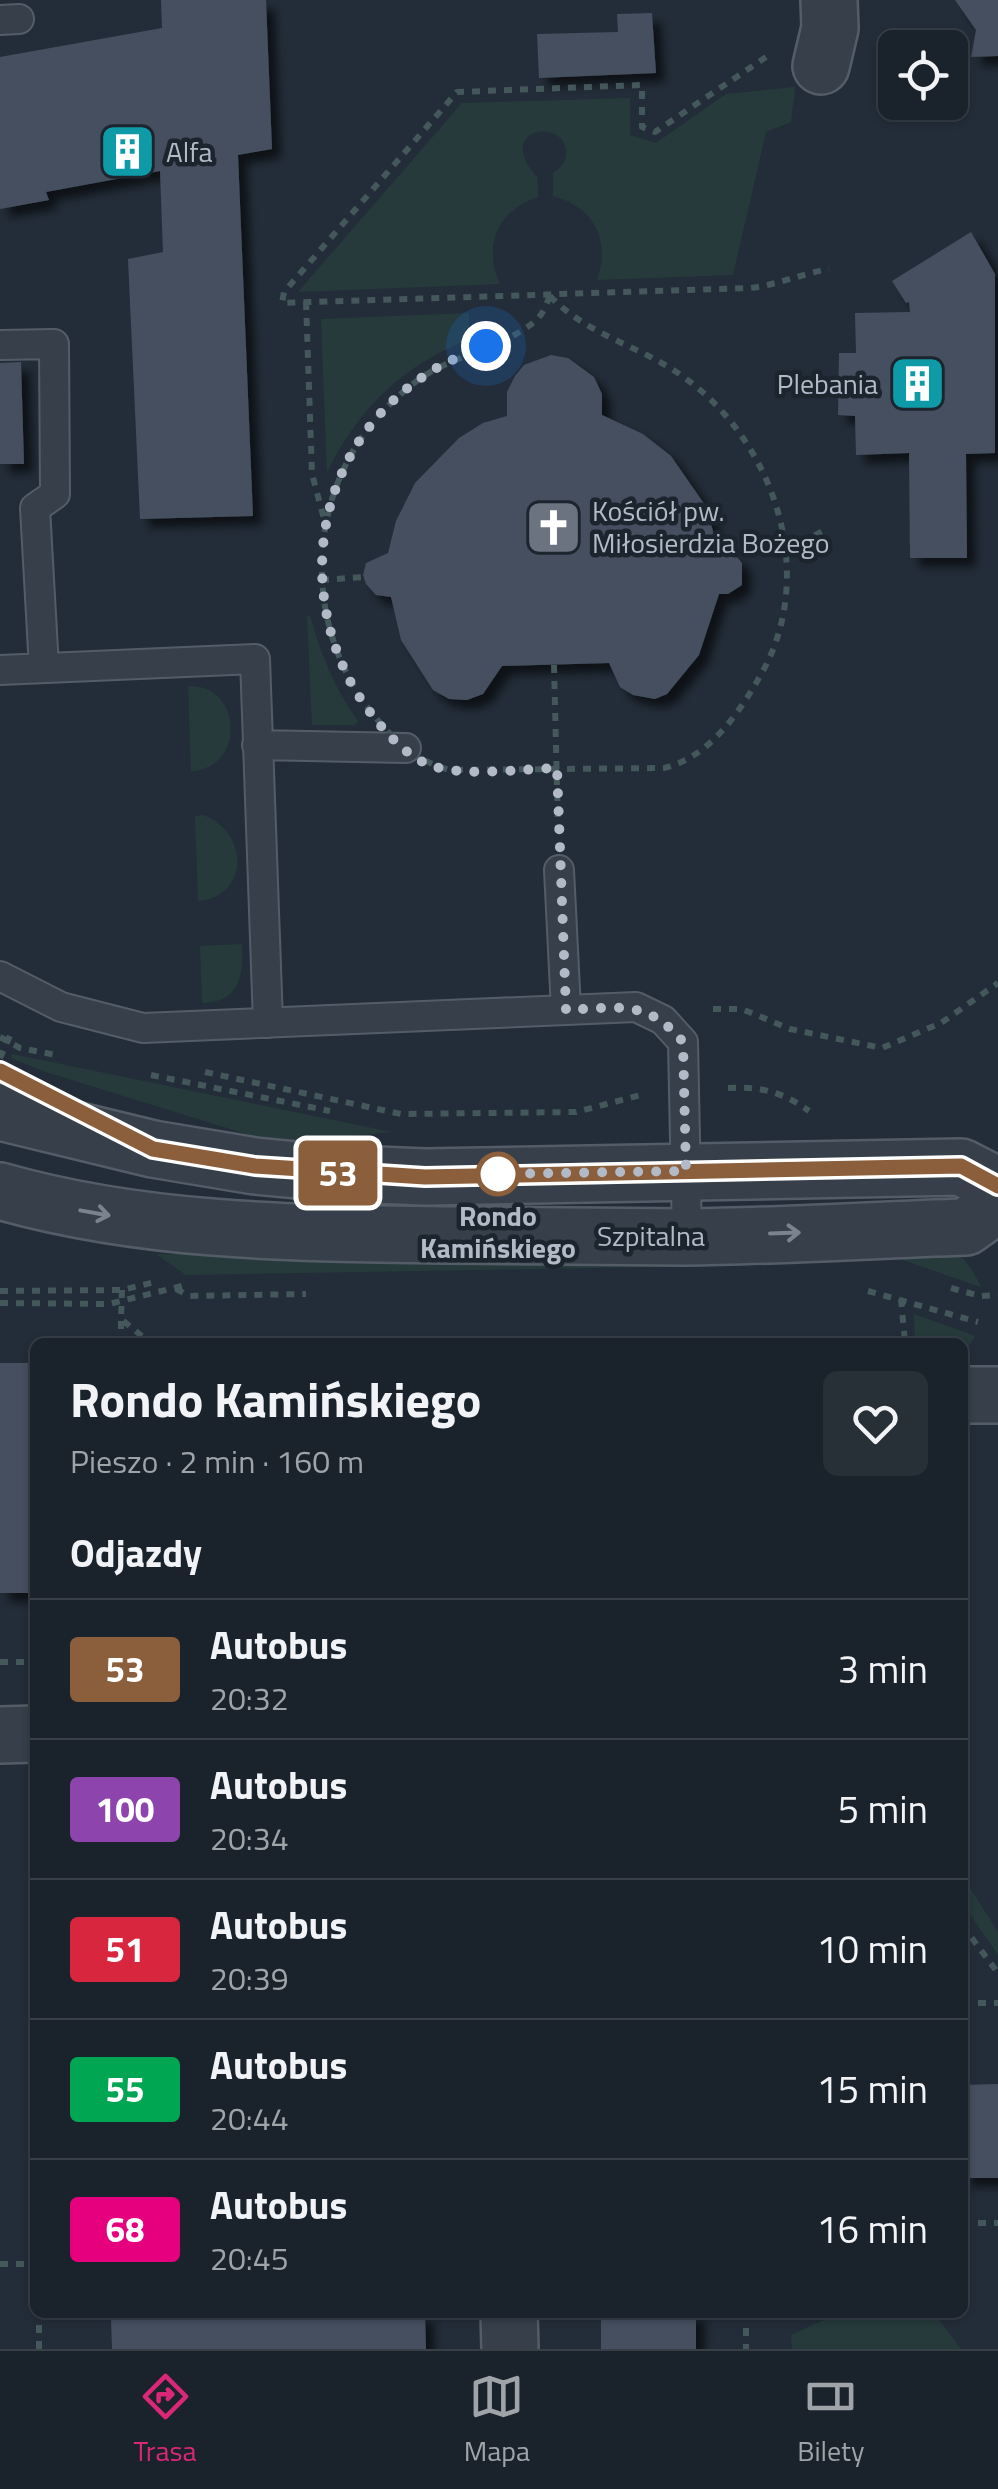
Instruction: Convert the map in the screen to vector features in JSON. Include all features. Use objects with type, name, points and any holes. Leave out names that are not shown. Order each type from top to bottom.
[{"type":"street","points":[[10,1043],[153,1149]]},
{"type":"street","points":[[0,1112],[153,1149],[328,1173],[425,1177],[961,1166],[998,1186]]},
{"type":"street","name":"Szpitalna","points":[[0,1192],[45,1204],[151,1222],[295,1232],[687,1236],[966,1226],[998,1204]]},
{"type":"street","points":[[968,1395],[998,1395]]},
{"type":"street","points":[[0,1735],[30,1734]]},
{"type":"street","points":[[510,2318],[510,2349]]},
{"type":"lane","points":[[0,345],[54,344],[56,494],[35,508],[44,668]]},
{"type":"lane","points":[[0,670],[254,659],[268,1022]]},
{"type":"lane","points":[[258,745],[406,748]]},
{"type":"lane","points":[[559,870],[566,1010]]},
{"type":"lane","points":[[0,976],[61,1007],[142,1028],[636,1007],[662,1020],[683,1042],[687,1236]]},
{"type":"path","points":[[827,27],[654,132],[642,127],[642,84],[457,92],[284,292],[282,303],[750,288],[828,270]]},
{"type":"path","points":[[550,296],[569,316],[683,376],[718,405],[748,440],[768,481],[782,524],[787,570],[782,616],[769,659],[747,700],[718,735],[682,764],[664,768],[448,770],[424,763],[389,734],[360,699],[339,658],[325,615],[321,580],[326,524],[345,466],[360,440],[390,404],[424,375],[507,338],[539,318],[550,296]]},
{"type":"path","points":[[306,302],[312,474],[326,524]]},
{"type":"path","points":[[784,544],[810,538],[828,528]]},
{"type":"path","points":[[321,580],[364,577]]},
{"type":"path","points":[[554,665],[559,870]]},
{"type":"path","points":[[636,1007],[742,1009],[790,1029],[882,1048],[941,1022],[998,983]]},
{"type":"path","points":[[0,1022],[10,1043],[58,1056]]},
{"type":"path","points":[[0,1059],[10,1043]]},
{"type":"path","points":[[186,1068],[401,1114],[576,1112],[652,1093],[766,1088],[808,1110],[830,1136],[836,1170]]},
{"type":"path","points":[[135,1071],[345,1114]]},
{"type":"path","points":[[121,1338],[122,1290]]},
{"type":"path","points":[[901,1299],[905,1338]]},
{"type":"path","points":[[120,1320],[144,1338]]},
{"type":"path","points":[[0,1662],[30,1662]]},
{"type":"path","points":[[968,1932],[998,1974]]},
{"type":"path","points":[[968,2003],[998,2003]]},
{"type":"path","points":[[968,2224],[998,2223]]},
{"type":"path","points":[[0,2264],[30,2264]]},
{"type":"path","points":[[38,2349],[39,2318]]},
{"type":"path","points":[[746,2318],[746,2349]]},
{"type":"green space","points":[[795,87],[791,122],[766,132],[733,275],[597,280],[602,252],[596,227],[579,208],[553,196],[553,173],[563,164],[566,153],[556,135],[545,132],[527,138],[523,147],[525,160],[537,177],[538,197],[513,211],[497,231],[493,256],[500,284],[298,292],[462,103],[630,98],[630,135],[656,143],[726,94]]},
{"type":"green space","points":[[469,313],[470,339],[424,361],[385,391],[353,428],[327,472],[321,319]]},
{"type":"green space","points":[[307,616],[335,683],[358,721],[355,725],[312,725]]},
{"type":"green space","points":[[188,686],[206,689],[219,698],[228,711],[231,727],[229,743],[221,757],[209,767],[191,771]]},
{"type":"green space","points":[[203,815],[229,835],[237,862],[235,876],[227,888],[215,897],[198,901],[195,816]]},
{"type":"green space","points":[[242,944],[237,985],[224,998],[202,1003],[200,946]]},
{"type":"green space","points":[[12,1054],[392,1132],[275,1143],[46,1072],[11,1058]]},
{"type":"green space","points":[[859,1245],[943,1245],[966,1262],[981,1287]]},
{"type":"green space","points":[[795,1248],[771,1265],[186,1275],[156,1254]]},
{"type":"green space","points":[[914,1314],[975,1336],[968,1348],[968,1338],[915,1338]]},
{"type":"green space","points":[[968,1885],[998,1932],[998,1955],[968,1911]]},
{"type":"green space","points":[[828,2318],[938,2318],[961,2349],[792,2349],[791,2335]]},
{"type":"building","name":"Alfa","points":[[161,0],[266,0],[272,149],[238,155],[253,516],[140,519],[128,259],[163,252],[160,171],[46,192],[49,200],[0,209],[0,57],[162,28]]},
{"type":"building","points":[[955,0],[998,0],[998,56],[971,57],[976,30]]},
{"type":"building","points":[[652,13],[656,73],[539,78],[537,34],[618,32],[617,14]]},
{"type":"building","name":"Plebania","points":[[971,232],[995,274],[995,453],[966,454],[967,558],[910,558],[909,453],[856,455],[855,416],[838,415],[839,353],[856,353],[855,313],[910,312],[909,302],[892,281]]},
{"type":"building","name":"Kościół pw. Miłosierdzia Bożego","points":[[551,355],[568,358],[594,377],[602,394],[602,415],[643,434],[671,456],[705,505],[719,550],[736,556],[742,563],[742,585],[728,594],[719,594],[699,655],[667,694],[655,699],[633,695],[620,687],[609,663],[502,666],[483,694],[467,700],[449,699],[433,690],[401,640],[391,597],[376,595],[363,575],[366,563],[388,553],[396,521],[415,483],[459,438],[483,423],[507,416],[507,392],[515,376],[524,365]]},
{"type":"building","points":[[21,362],[24,464],[0,464],[0,363]]},
{"type":"building","points":[[0,1363],[30,1363],[30,1593],[0,1593]]},
{"type":"building","points":[[998,2084],[998,2178],[968,2178],[968,2085]]},
{"type":"building","points":[[425,2318],[426,2349],[112,2349],[111,2319]]},
{"type":"building","points":[[601,2318],[696,2318],[696,2349],[601,2349]]},
{"type":"bus line","name":"53","points":[[0,1071],[153,1149],[255,1166],[425,1177],[961,1166],[998,1186]]},
{"type":"place","name":"Alfa","points":[[127,152]]},
{"type":"place","name":"Plebania","points":[[917,384]]},
{"type":"place","name":"Kościół pw. Miłosierdzia Bożego","points":[[553,527]]},
{"type":"place","name":"Rondo Kamińskiego","points":[[498,1174]]},
{"type":"route","points":[[486,346],[424,375],[390,404],[360,440],[338,480],[326,524],[320,569],[325,615],[339,658],[360,699],[389,734],[424,763],[448,770],[557,768],[566,1010],[636,1007],[662,1020],[683,1042],[686,1113],[686,1171],[498,1174]]}]
